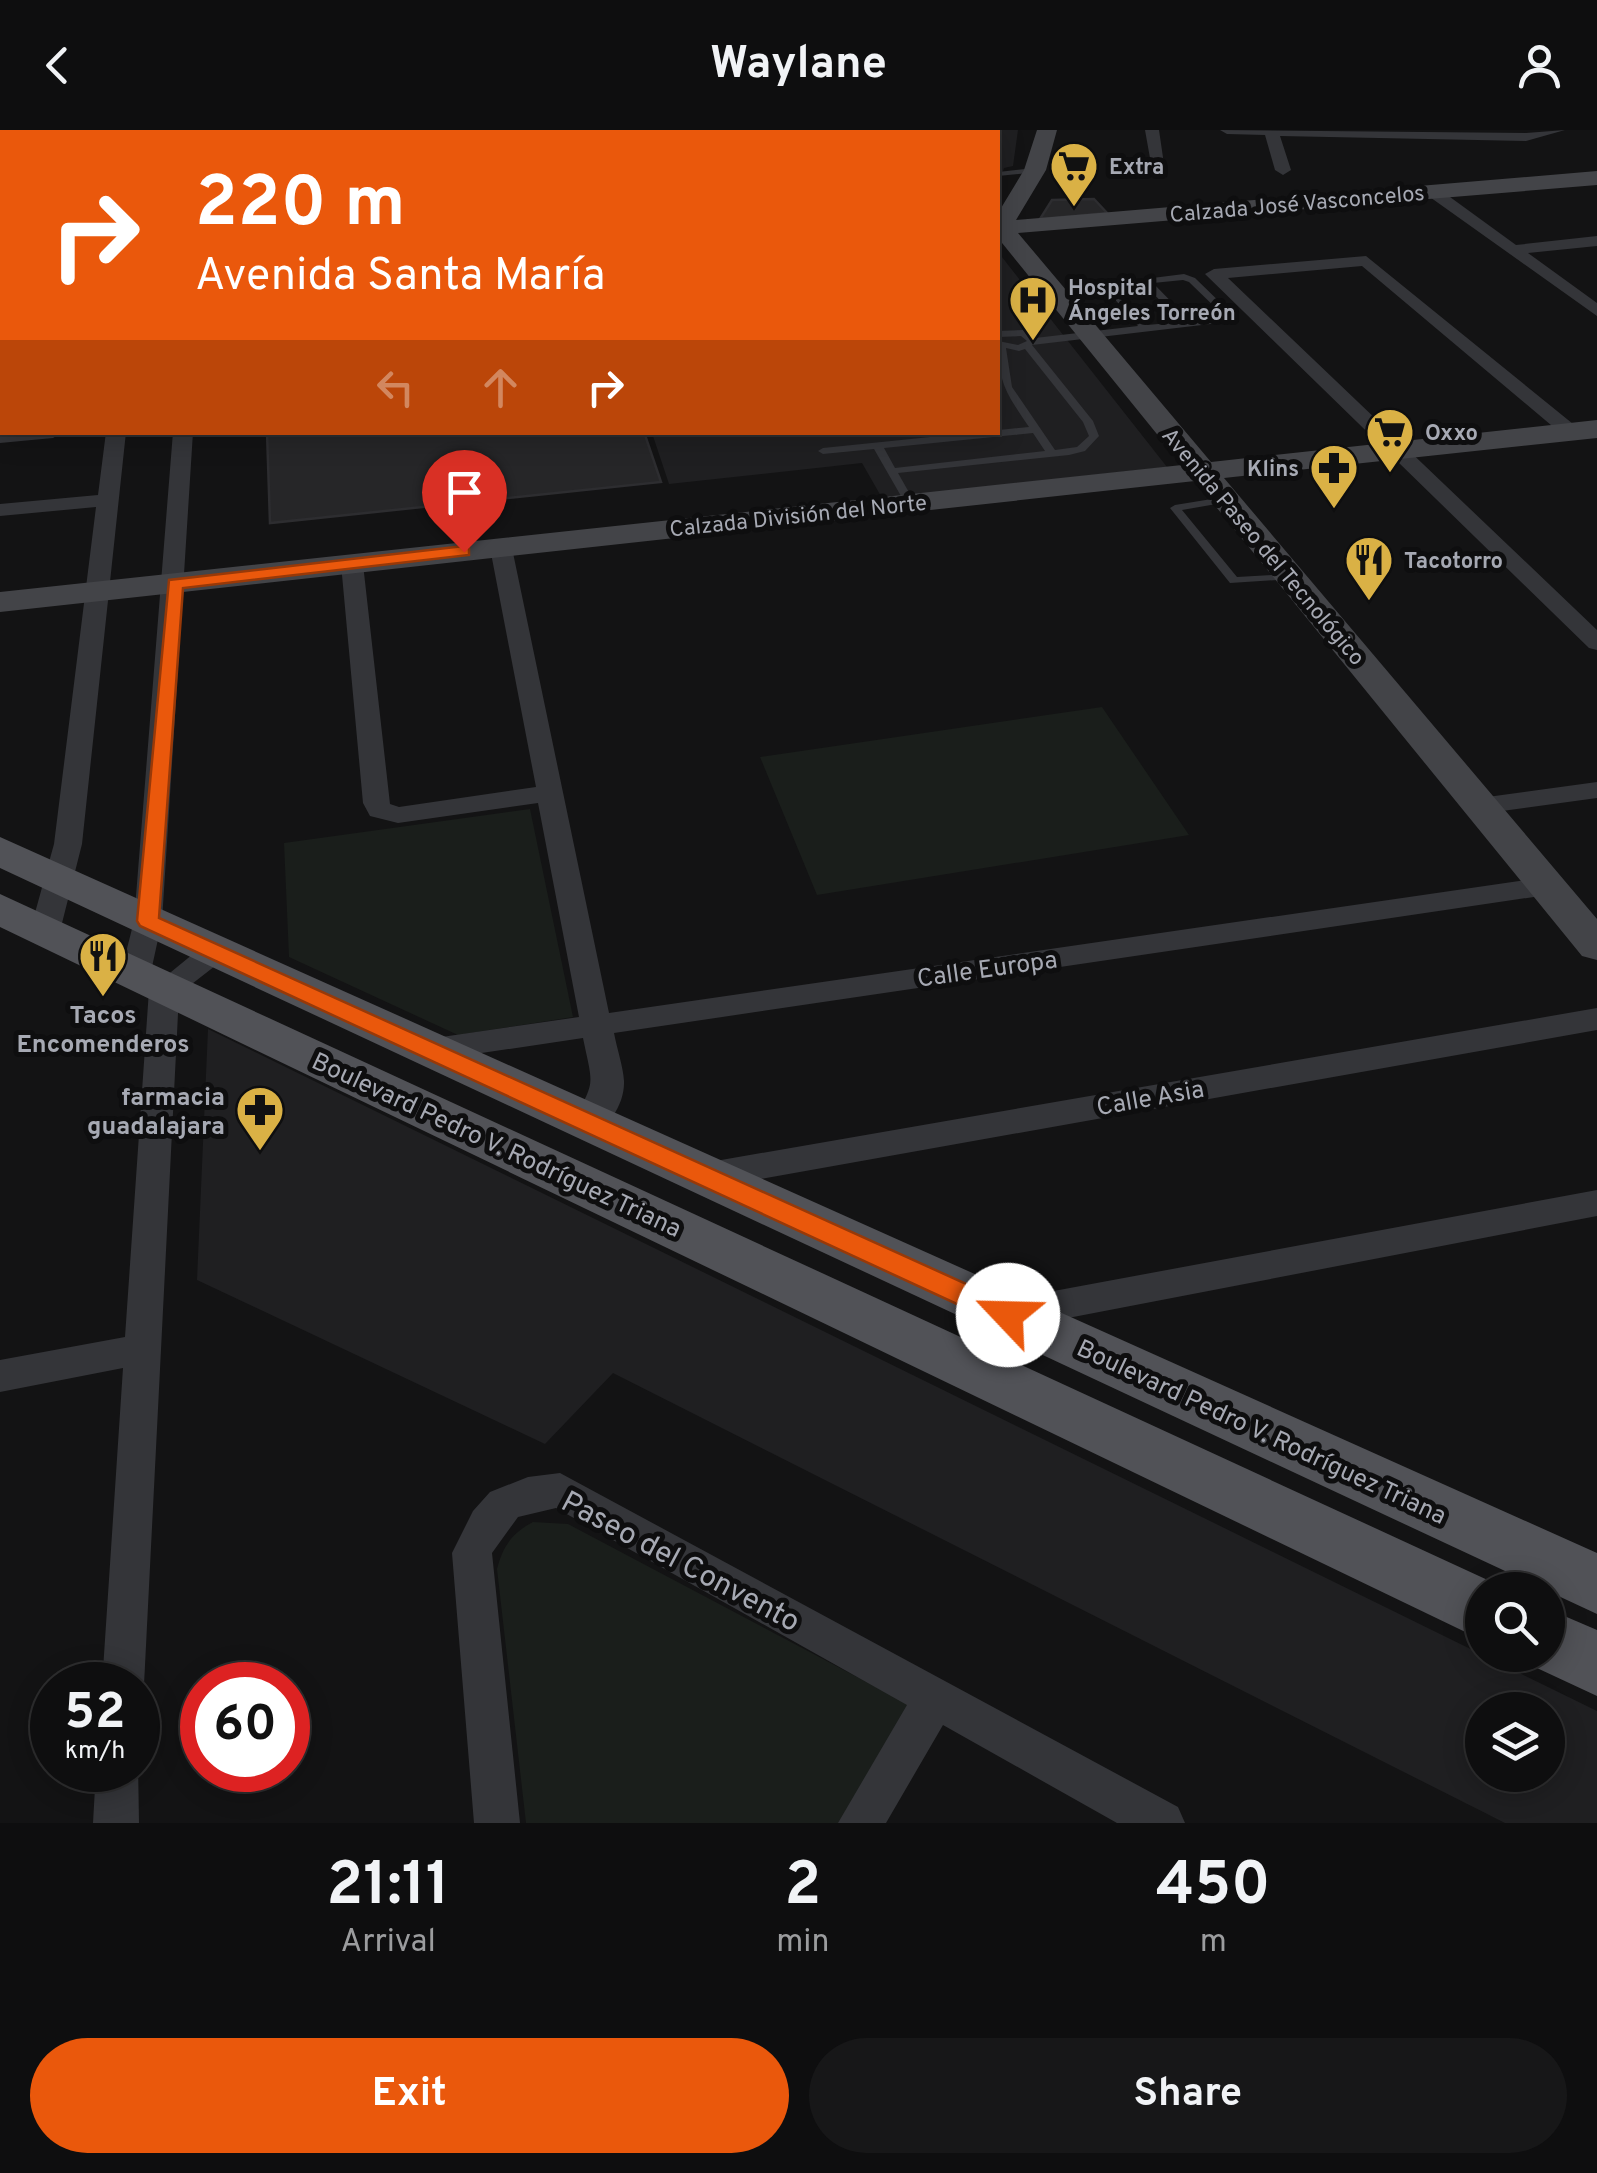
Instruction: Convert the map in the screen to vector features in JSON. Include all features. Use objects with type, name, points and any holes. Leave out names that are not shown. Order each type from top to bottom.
[{"type":"main road","points":[[1000,228],[1036,170],[1047,130]]},
{"type":"main road","name":"Calzada José Vasconcelos","points":[[1000,228],[1597,178]]},
{"type":"main road","name":"Avenida Paseo del Tecnológico","points":[[1000,228],[1095,333],[1199,471],[1597,946]]},
{"type":"main road","name":"Calzada División del Norte","points":[[0,602],[1584,430]]},
{"type":"main road","name":"Boulevard Pedro V. Rodríguez Triana","points":[[0,851],[1597,1584]]},
{"type":"main road","name":"Boulevard Pedro V. Rodríguez Triana","points":[[0,909],[1465,1601]]},
{"type":"main road","points":[[836,1302],[946,1329],[1008,1315]]},
{"type":"main road","points":[[1489,1572],[1498,1539]]},
{"type":"main road","points":[[1565,1648],[1597,1664]]},
{"type":"street","points":[[1152,130],[1161,175]]},
{"type":"street","points":[[1226,130],[1395,142],[1526,137],[1558,130]]},
{"type":"street","points":[[1272,134],[1283,170]]},
{"type":"street","points":[[1433,192],[1597,311]]},
{"type":"street","points":[[1512,250],[1597,241]]},
{"type":"street","points":[[1584,430],[1366,261],[1214,274],[1597,644]]},
{"type":"street","points":[[45,931],[68,844],[116,435]]},
{"type":"street","points":[[124,1662],[142,1349],[148,921],[183,435]]},
{"type":"street","points":[[0,510],[108,500]]},
{"type":"street","points":[[501,548],[608,1083],[605,1100],[588,1123]]},
{"type":"street","points":[[352,564],[376,802],[380,810],[398,814],[549,793]]},
{"type":"street","points":[[1480,806],[1597,790]]},
{"type":"street","name":"Calle Europa","points":[[428,1050],[1547,886]]},
{"type":"street","points":[[150,983],[214,952]]},
{"type":"street","name":"Calle Asia","points":[[703,1176],[1597,1018]]},
{"type":"street","points":[[1008,1315],[1597,1203]]},
{"type":"street","points":[[0,1376],[142,1349]]},
{"type":"street","name":"Paseo del Convento","points":[[497,1823],[472,1554],[484,1524],[504,1504],[528,1492],[560,1490],[1162,1823]]},
{"type":"street","points":[[861,1823],[934,1700]]},
{"type":"street","points":[[116,1823],[117,1792]]},
{"type":"lane","points":[[1000,174],[1036,170]]},
{"type":"lane","points":[[1000,341],[1030,344],[1219,320],[1227,314],[1192,280],[1145,280],[1106,288],[1144,328]]},
{"type":"lane","points":[[1145,280],[1187,324]]},
{"type":"lane","points":[[1000,341],[1023,333],[1095,333]]},
{"type":"lane","points":[[892,471],[1081,449],[1094,436],[1093,428],[1023,333]]},
{"type":"lane","points":[[1000,347],[1007,388],[1052,454]]},
{"type":"lane","points":[[1000,433],[1034,430]]},
{"type":"lane","points":[[823,452],[985,435]]},
{"type":"lane","points":[[877,446],[910,503]]},
{"type":"lane","points":[[1224,500],[1175,508],[1234,581],[1288,577]]},
{"type":"shaded area","points":[[1000,130],[1018,130],[1013,166],[1004,168],[1000,180]]},
{"type":"shaded area","name":"Hospital Ángeles Torreón","points":[[1000,255],[1167,467],[882,498],[862,463],[669,484],[653,435],[1000,435]]},
{"type":"shaded area","points":[[1102,707],[1189,835],[817,895],[760,757]]},
{"type":"shaded area","points":[[530,809],[573,1017],[458,1035],[289,957],[284,843]]},
{"type":"shaded area","points":[[208,1029],[1465,1646],[1465,1672],[1518,1672],[1558,1692],[1465,1692],[1465,1792],[1565,1792],[1565,1695],[1597,1711],[1597,1823],[1505,1823],[613,1373],[545,1444],[197,1280]]},
{"type":"shaded area","points":[[533,1522],[568,1524],[910,1705],[839,1823],[526,1823],[497,1569],[509,1541]]},
{"type":"building","name":"Extra","points":[[1094,199],[1107,213],[1040,219],[1052,200]]},
{"type":"building","points":[[267,435],[645,435],[661,482],[270,523]]},
{"type":"place","name":"Extra","points":[[1074,208]]},
{"type":"place","name":"Hospital Ángeles Torreón","points":[[1033,342]]},
{"type":"place","name":"Oxxo","points":[[1390,474]]},
{"type":"place","name":"Klins","points":[[1334,510]]},
{"type":"place","name":"Tacotorro","points":[[1369,602]]},
{"type":"place","name":"Tacos Encomenderos","points":[[103,998]]},
{"type":"place","name":"farmacia guadalajara","points":[[260,1152]]},
{"type":"route","points":[[464,552],[175,583],[148,921],[1008,1315]]}]
